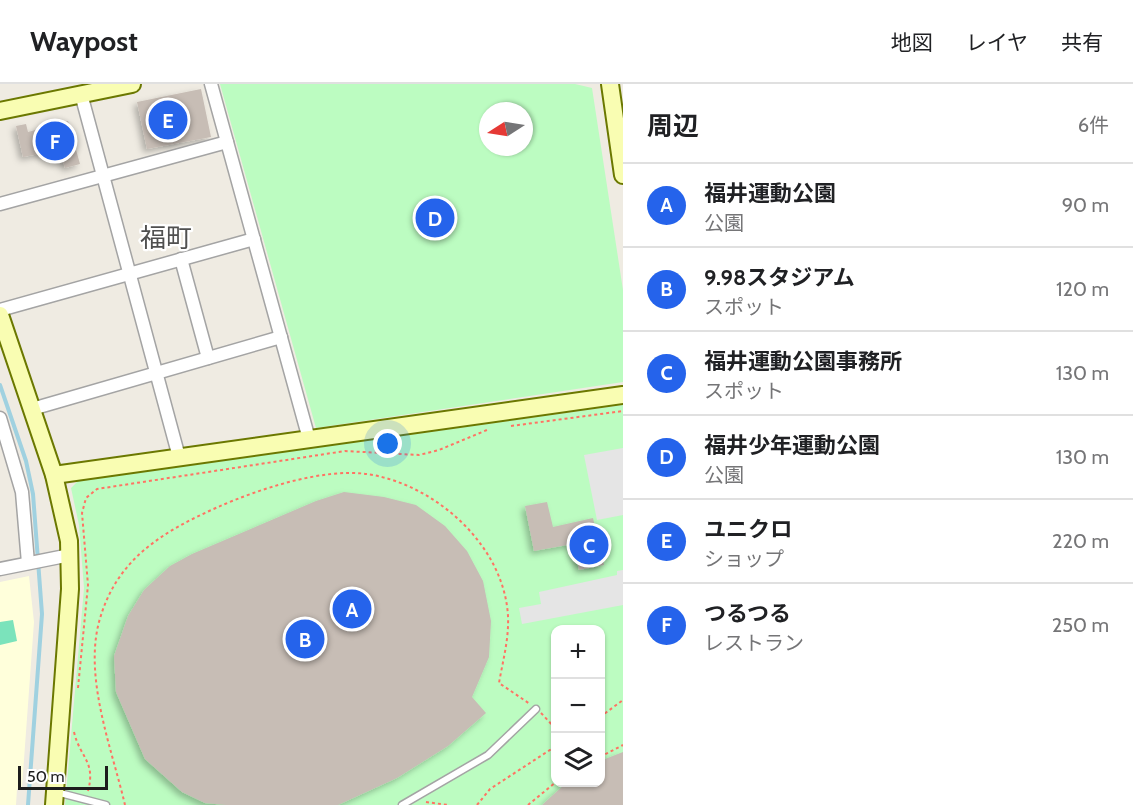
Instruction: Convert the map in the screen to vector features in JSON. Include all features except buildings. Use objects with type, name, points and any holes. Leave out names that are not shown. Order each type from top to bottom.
[{"type":"street","points":[[0,111],[132,84]]},
{"type":"street","points":[[211,84],[309,439]]},
{"type":"street","points":[[610,84],[623,175]]},
{"type":"street","points":[[81,94],[178,457]]},
{"type":"street","points":[[0,204],[101,174],[227,142]]},
{"type":"street","points":[[0,310],[254,239]]},
{"type":"street","points":[[181,259],[208,358]]},
{"type":"street","points":[[0,315],[54,474],[66,517],[70,555],[54,798]]},
{"type":"street","points":[[32,409],[281,337]]},
{"type":"street","points":[[54,474],[623,395]]},
{"type":"street","points":[[0,418],[22,492],[29,563]]},
{"type":"street","points":[[0,569],[70,555]]},
{"type":"lane","points":[[402,805],[488,755],[536,709]]},
{"type":"lane","points":[[54,798],[86,800],[106,805]]},
{"type":"path","points":[[509,427],[623,411]]},
{"type":"path","points":[[77,697],[88,585],[82,513],[86,498],[97,489],[345,451],[419,454],[439,450],[487,430]]},
{"type":"path","points":[[125,805],[95,675],[94,648],[108,599],[123,572],[138,554],[167,531],[250,494],[293,481],[350,473],[368,474],[399,483],[445,506],[484,548],[500,582],[508,613],[508,646],[499,683],[536,709],[551,725]]},
{"type":"path","points":[[605,713],[623,700]]},
{"type":"path","points":[[74,731],[76,742],[91,768],[86,800]]},
{"type":"path","points":[[605,754],[623,745]]},
{"type":"path","points":[[477,805],[490,789],[551,749]]},
{"type":"path","points":[[528,805],[551,785]]},
{"type":"path","points":[[424,801],[448,805]]},
{"type":"shaded area","points":[[623,448],[623,515],[597,520],[584,455]]},
{"type":"shaded area","points":[[623,570],[623,605],[522,624],[519,608],[541,604],[539,592],[617,575],[617,571]]},
{"type":"shaded area","points":[[29,576],[34,622],[22,787],[17,789],[16,805],[0,805],[0,582]]},
{"type":"green space","points":[[220,84],[575,84],[592,88],[623,290],[623,382],[316,428]]},
{"type":"green space","points":[[623,405],[623,805],[65,805],[84,588],[79,525],[71,488],[78,481]]},
{"type":"green space","points":[[13,620],[17,641],[0,645],[0,622]]},
{"type":"waterway","points":[[0,385],[26,461],[33,494],[42,614],[28,805]]},
{"type":"place","name":"ユニクロ","points":[[168,120]]},
{"type":"place","name":"つるつる","points":[[55,141]]},
{"type":"place","name":"福井少年運動公園","points":[[435,218]]},
{"type":"place","name":"福井運動公園事務所","points":[[589,545]]},
{"type":"place","name":"福井運動公園","points":[[352,609]]},
{"type":"place","name":"9.98スタジアム","points":[[305,639]]},
{"type":"district","name":"福町","points":[[166,238]]}]
